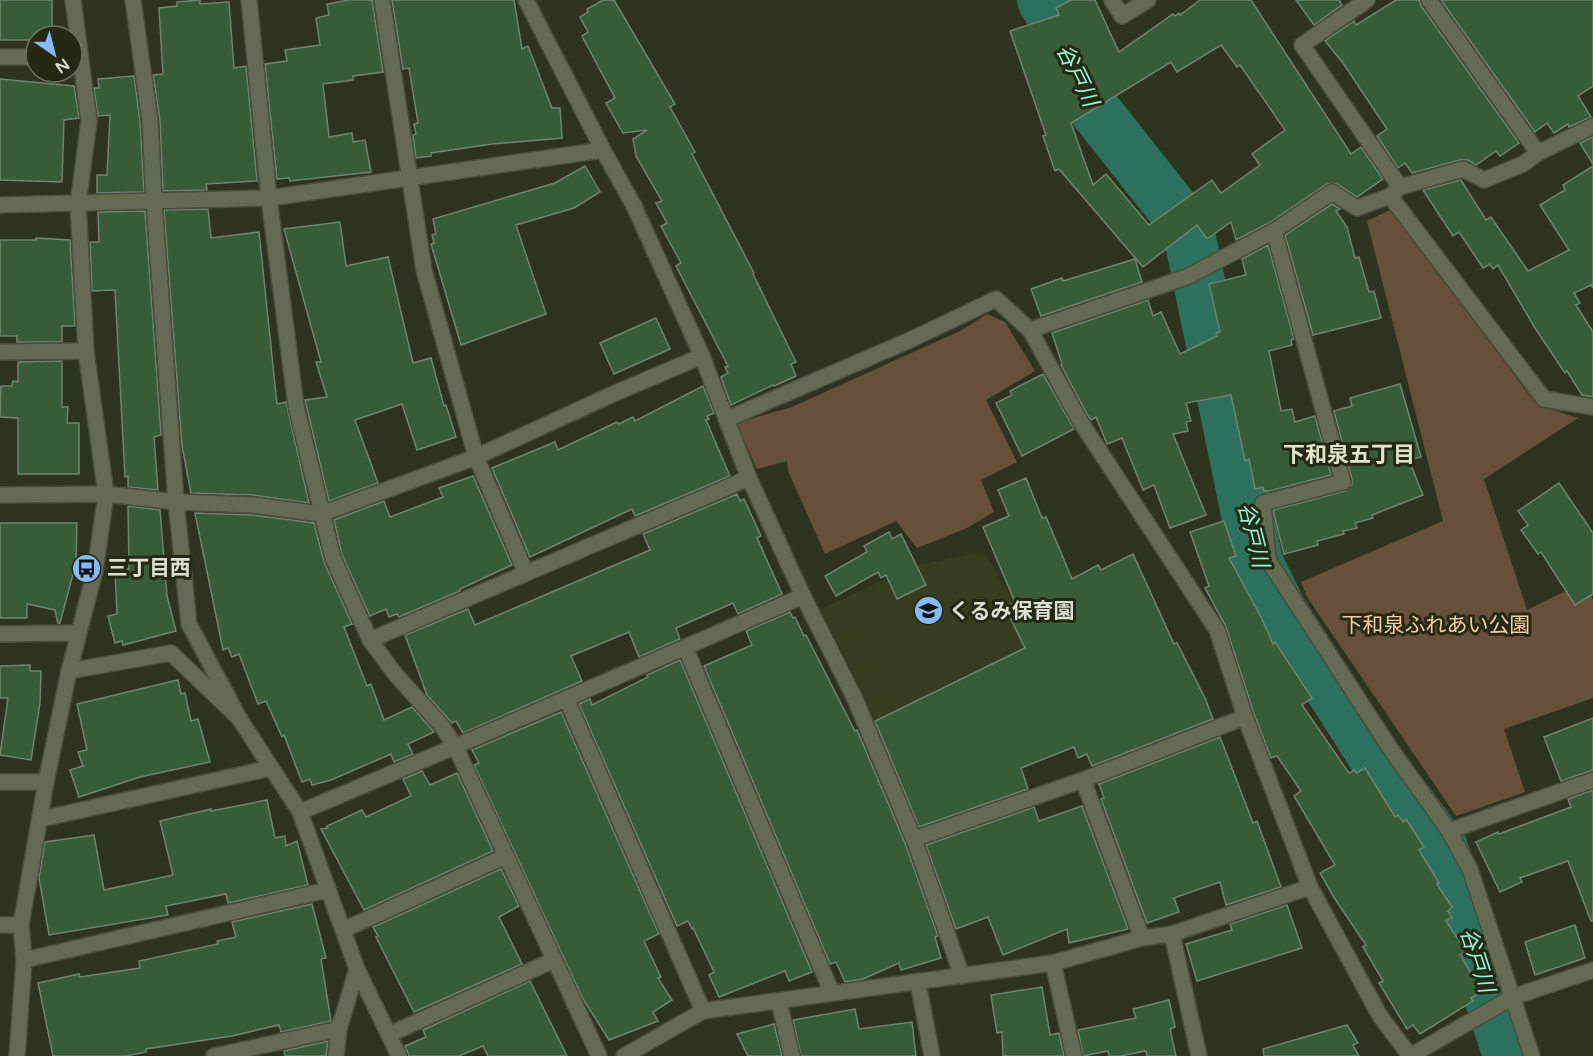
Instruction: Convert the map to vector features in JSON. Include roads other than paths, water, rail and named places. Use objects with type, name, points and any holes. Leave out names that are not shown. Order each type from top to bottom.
[{"type":"street","points":[[73,0],[74,24]]},
{"type":"street","points":[[133,0],[150,121],[176,502],[189,624],[239,718],[300,812],[357,969],[399,1056]]},
{"type":"street","points":[[249,0],[269,198],[296,406],[333,558],[370,640],[396,675],[442,726],[456,748],[598,1056]]},
{"type":"street","points":[[382,0],[424,270],[476,457],[526,573]]},
{"type":"street","points":[[526,0],[634,206],[702,356],[749,478],[802,596],[855,699],[914,839],[962,976]]},
{"type":"street","points":[[1112,0],[1122,16],[1148,0]]},
{"type":"street","points":[[1367,0],[1302,45],[1395,191],[1544,399],[1593,407]]},
{"type":"street","points":[[1430,0],[1538,153]]},
{"type":"street","points":[[0,57],[24,57]]},
{"type":"street","points":[[17,1056],[24,960],[21,925],[46,782],[69,670],[95,571],[106,495],[86,351],[78,204],[89,122],[82,84]]},
{"type":"street","points":[[1030,330],[1187,277],[1274,231],[1332,192],[1357,208],[1395,191],[1463,170],[1484,180],[1523,164],[1538,153],[1593,126]]},
{"type":"street","points":[[0,205],[269,198],[603,150]]},
{"type":"street","points":[[1274,231],[1343,482],[1263,503],[1268,560],[1390,748],[1449,831],[1470,869],[1510,999],[1532,1056]]},
{"type":"street","points":[[727,419],[909,340],[996,299],[1030,330],[1080,422],[1217,630],[1245,717],[1310,887],[1380,1016],[1410,1056],[1510,999],[1593,970]]},
{"type":"street","points":[[0,352],[86,351]]},
{"type":"street","points":[[0,495],[106,495],[176,502],[253,505],[321,514],[476,457],[702,356]]},
{"type":"street","points":[[370,640],[749,478]]},
{"type":"street","points":[[300,812],[456,748],[802,596]]},
{"type":"street","points":[[0,634],[78,633]]},
{"type":"street","points":[[684,647],[832,993]]},
{"type":"street","points":[[69,670],[171,653],[239,718]]},
{"type":"street","points":[[566,698],[704,1011]]},
{"type":"street","points":[[914,839],[1083,780],[1245,717]]},
{"type":"street","points":[[41,819],[271,768]]},
{"type":"street","points":[[1083,780],[1142,938]]},
{"type":"street","points":[[1449,831],[1593,780]]},
{"type":"street","points":[[0,782],[46,782]]},
{"type":"street","points":[[343,930],[506,856]]},
{"type":"street","points":[[624,1056],[704,1011],[1053,963],[1142,938],[1172,934],[1310,887]]},
{"type":"street","points":[[24,960],[328,890]]},
{"type":"street","points":[[0,925],[21,925]]},
{"type":"street","points":[[1172,934],[1199,1056]]},
{"type":"street","points":[[390,1034],[554,960]]},
{"type":"street","points":[[1053,963],[1074,1056]]},
{"type":"street","points":[[336,1056],[339,1029],[357,969]]},
{"type":"street","points":[[918,983],[932,1056]]},
{"type":"street","points":[[779,1002],[792,1056]]},
{"type":"street","points":[[214,1056],[339,1029]]},
{"type":"waterway","name":"谷戸川","points":[[1043,0],[1051,13],[1090,104],[1188,228],[1257,562],[1280,609],[1371,752],[1442,848],[1509,1056]]},
{"type":"place","name":"三丁目西","points":[[86,568]]},
{"type":"place","name":"くるみ保育園","points":[[928,611]]},
{"type":"district","name":"下和泉五丁目","points":[[1349,454]]},
{"type":"park label","name":"下和泉ふれあい公園","points":[[1436,625]]}]
